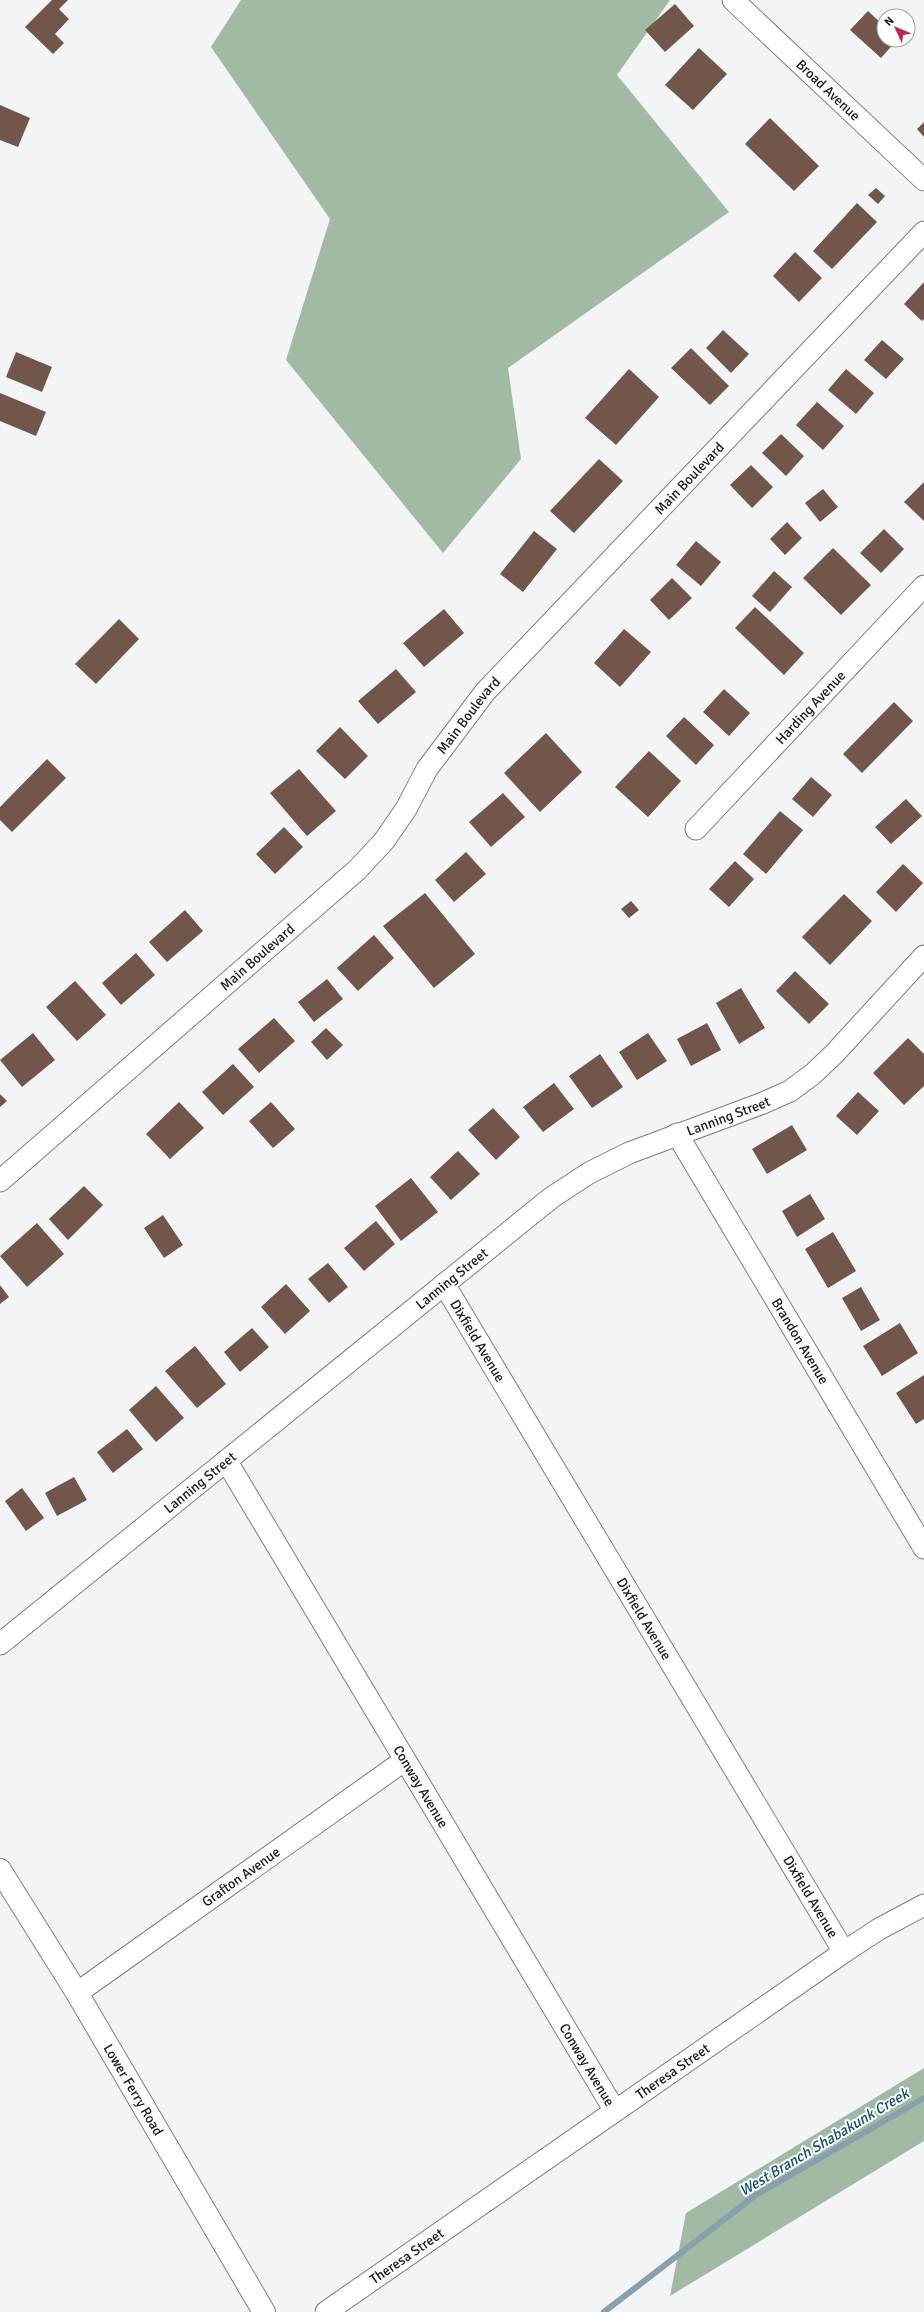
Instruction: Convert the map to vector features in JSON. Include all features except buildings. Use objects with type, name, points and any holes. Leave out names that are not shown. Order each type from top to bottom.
[{"type":"street","name":"Broad Avenue","points":[[733,0],[924,180]]},
{"type":"street","name":"Main Boulevard","points":[[0,1181],[358,870],[384,841],[406,809],[427,769],[485,692],[924,232]]},
{"type":"street","name":"Harding Avenue","points":[[696,829],[924,586]]},
{"type":"street","name":"Lanning Street","points":[[0,1644],[227,1462],[551,1198],[589,1173],[629,1152],[763,1103],[790,1091],[813,1074],[834,1054],[924,956]]},
{"type":"street","name":"Brandon Avenue","points":[[677,1134],[924,1548]]},
{"type":"street","name":"Dixfield Avenue","points":[[444,1284],[844,1952]]},
{"type":"street","name":"Conway Avenue","points":[[227,1462],[616,2111]]},
{"type":"street","name":"Grafton Avenue","points":[[77,1993],[405,1760]]},
{"type":"street","name":"Lower Ferry Road","points":[[0,1870],[77,1993],[264,2312]]},
{"type":"street","name":"Theresa Street","points":[[326,2312],[844,1952],[879,1929],[924,1905]]},
{"type":"green space","points":[[241,0],[670,0],[617,75],[729,212],[508,368],[521,459],[443,553],[286,360],[330,219],[211,47]]},
{"type":"green space","points":[[924,2068],[924,2141],[670,2296],[686,2213]]},
{"type":"waterway","name":"West Branch Shabakunk Creek","points":[[604,2312],[756,2195],[924,2098]]}]
